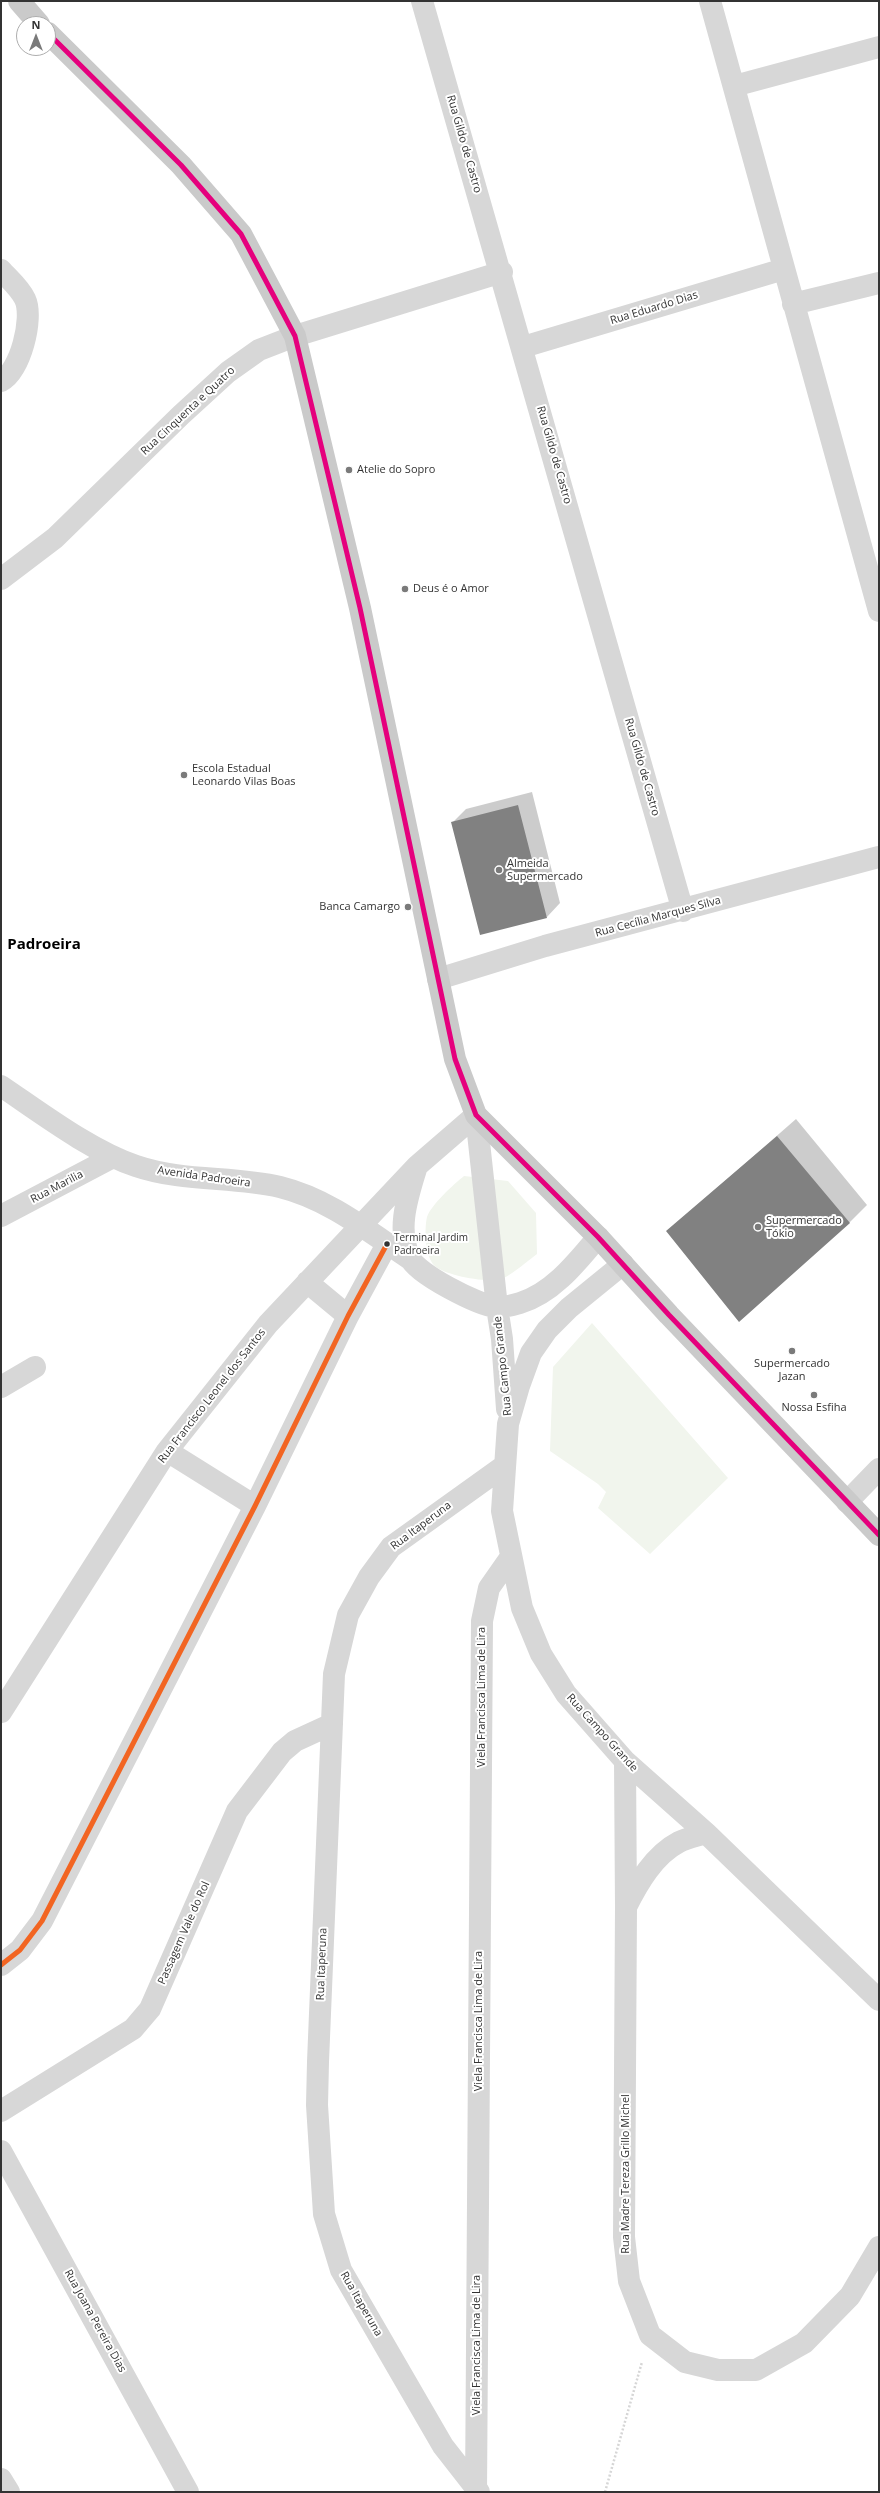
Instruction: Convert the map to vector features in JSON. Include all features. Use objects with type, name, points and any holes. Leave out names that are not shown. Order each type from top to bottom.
[{"type":"main road","points":[[19,1],[32,16]]},
{"type":"main road","points":[[56,41],[181,165],[241,234],[294,336],[360,608],[455,1059],[476,1115],[598,1237],[879,1535]]},
{"type":"street","name":"Rua Gildo de Castro","points":[[422,1],[502,272],[683,910]]},
{"type":"street","points":[[710,1],[793,304],[876,585],[879,611]]},
{"type":"street","points":[[734,86],[879,47]]},
{"type":"street","name":"Rua Eduardo Dias","points":[[523,347],[784,269]]},
{"type":"street","points":[[1,270],[26,300],[27,313],[19,361],[8,377],[1,381]]},
{"type":"street","name":"Rua Cinquenta e Quatro","points":[[1,579],[55,538],[228,372],[259,350],[294,336],[502,272]]},
{"type":"street","points":[[793,304],[879,283]]},
{"type":"street","name":"Rua Cecília Marques Silva","points":[[438,979],[545,946],[879,857]]},
{"type":"street","name":"Avenida Padroeira","points":[[1,1086],[113,1157],[138,1166],[174,1174],[280,1187],[315,1199],[360,1225],[410,1259],[436,1281],[472,1299],[497,1307]]},
{"type":"street","name":"Rua Francisco Leonel dos Santos","points":[[1,1712],[167,1451],[268,1324],[417,1166],[476,1115]]},
{"type":"street","name":"Rua Campo Grande","points":[[476,1115],[497,1307],[502,1339],[508,1424],[502,1511],[510,1558],[522,1608],[541,1654],[566,1694],[625,1761],[706,1833],[879,2000]]},
{"type":"street","name":"Rua Marilia","points":[[1,1216],[113,1157]]},
{"type":"street","points":[[410,1259],[403,1230],[405,1206],[417,1166]]},
{"type":"street","points":[[497,1307],[521,1302],[545,1291],[576,1264],[598,1237]]},
{"type":"street","points":[[1,1965],[20,1950],[42,1921],[255,1506],[348,1316],[387,1244]]},
{"type":"street","name":"Rua Campo Grande","points":[[508,1424],[531,1353],[548,1330],[569,1308],[623,1264]]},
{"type":"street","points":[[307,1282],[348,1316]]},
{"type":"street","points":[[1,1387],[35,1367]]},
{"type":"street","points":[[167,1451],[255,1506]]},
{"type":"street","name":"Rua Itaperuna","points":[[477,2491],[443,2446],[341,2270],[324,2214],[317,2105],[334,1674],[348,1615],[369,1577],[391,1547],[504,1466]]},
{"type":"street","points":[[847,1502],[879,1470]]},
{"type":"street","name":"Viela Francisca Lima de Lira","points":[[477,2491],[482,1621],[489,1588],[510,1558]]},
{"type":"street","name":"Passagem Vale do Rol","points":[[1,2111],[133,2029],[150,2009],[237,1811],[282,1752],[294,1741],[332,1724]]},
{"type":"street","name":"Rua Madre Tereza Grillo Michel","points":[[625,1761],[626,1908],[624,2237],[629,2281],[650,2335]]},
{"type":"street","name":"Rua Madre Tereza Grillo Michel","points":[[626,1908],[635,1890],[657,1859],[678,1843],[706,1833]]},
{"type":"street","name":"Rua Joana Pereira Dias","points":[[1,2151],[188,2492]]},
{"type":"street","points":[[650,2335],[685,2362],[718,2370],[756,2370],[804,2343],[850,2296],[879,2247]]},
{"type":"street","points":[[1,2479],[9,2492]]},
{"type":"path","points":[[605,2492],[650,2335]]},
{"type":"shaded area","points":[[464,1176],[508,1181],[536,1213],[537,1254],[503,1279],[476,1279],[458,1276],[436,1267],[430,1258],[426,1244],[427,1217],[429,1212],[449,1189]]},
{"type":"shaded area","points":[[592,1323],[728,1478],[650,1554],[598,1508],[606,1492],[598,1484],[550,1451],[553,1367]]},
{"type":"building","name":"Almeida Supermercado","points":[[518,805],[547,918],[480,935],[451,822]]},
{"type":"building","name":"Supermercado Tókio","points":[[777,1136],[850,1223],[739,1322],[666,1231]]},
{"type":"transit line","points":[[56,41],[181,165],[241,234],[295,336],[360,608],[455,1059],[476,1115],[598,1237],[669,1315],[879,1535]]},
{"type":"transit line","points":[[1,1965],[20,1950],[42,1921],[255,1506],[348,1316],[387,1244]]},
{"type":"place","name":"Atelie do Sopro","points":[[349,470]]},
{"type":"place","name":"Deus é o Amor","points":[[405,589]]},
{"type":"place","name":"Escola Estadual Leonardo Vilas Boas","points":[[184,775]]},
{"type":"place","name":"Almeida Supermercado","points":[[499,870]]},
{"type":"place","name":"Banca Camargo","points":[[408,907]]},
{"type":"place","name":"Supermercado Tókio","points":[[758,1227]]},
{"type":"place","name":"Terminal Jardim Padroeira","points":[[387,1244]]},
{"type":"place","name":"Supermercado Jazan","points":[[792,1351]]},
{"type":"place","name":"Nossa Esfiha","points":[[814,1395]]},
{"type":"district","name":"Padroeira","points":[[44,945]]}]
